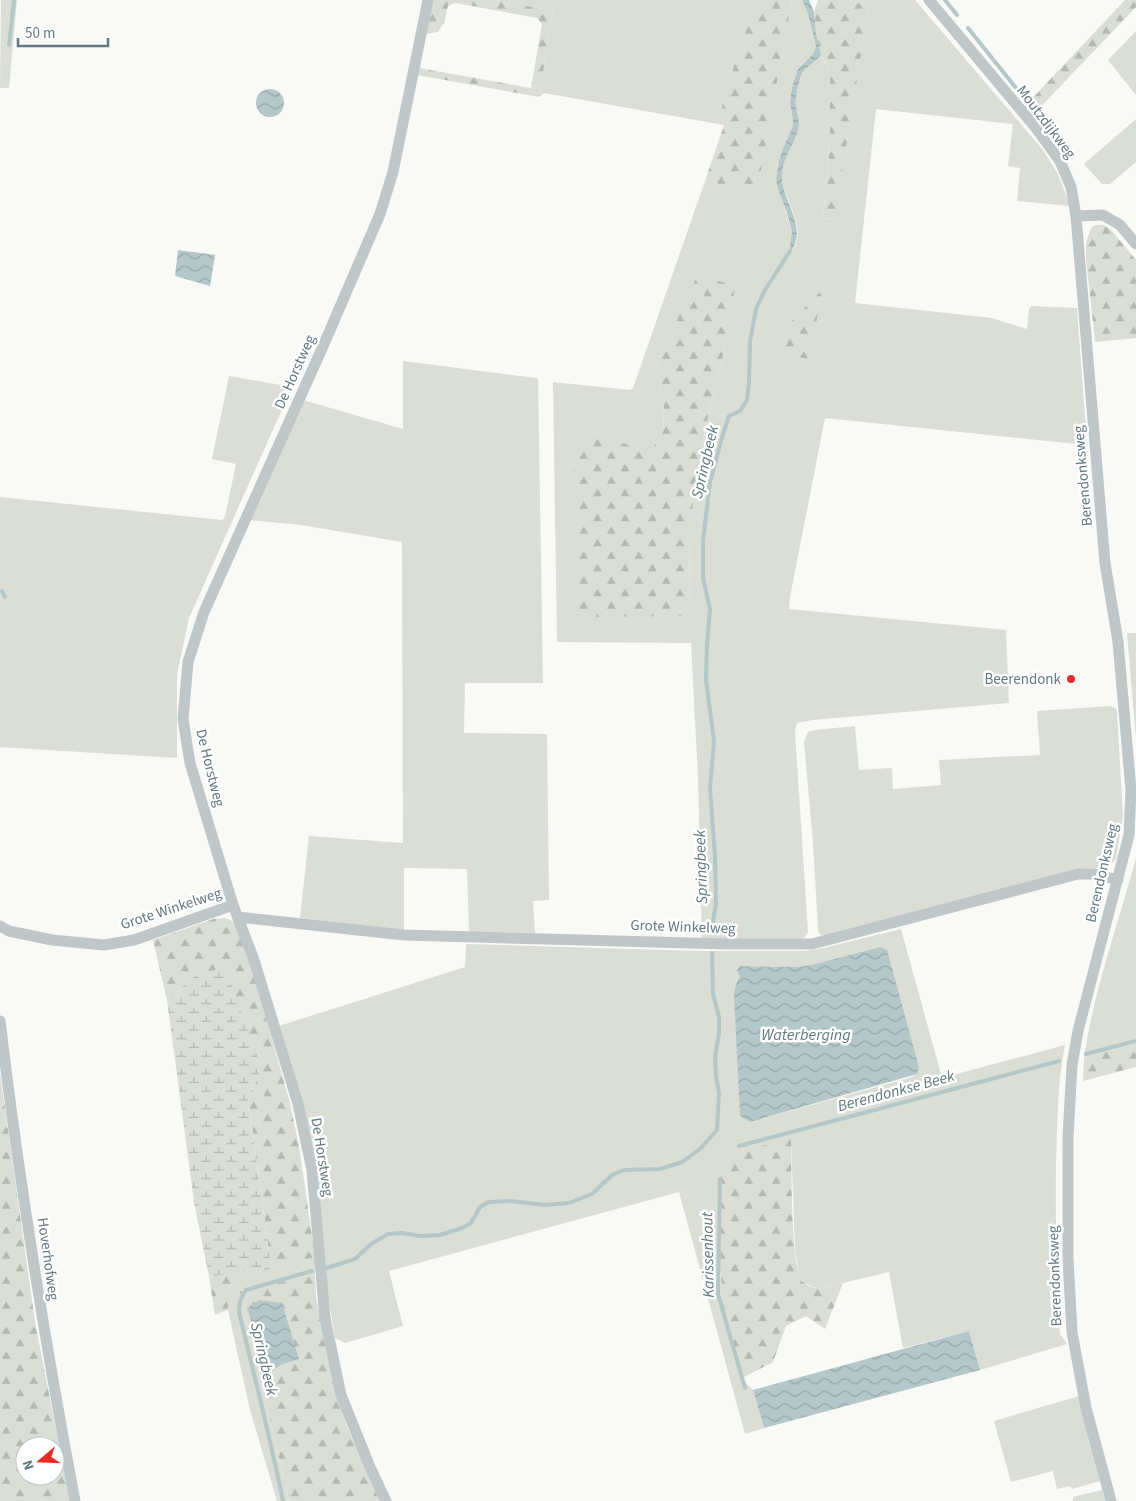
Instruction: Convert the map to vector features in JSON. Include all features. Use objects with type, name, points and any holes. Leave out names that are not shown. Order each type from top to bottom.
[{"type":"street","name":"De Horstweg","points":[[386,1501],[370,1467],[342,1395],[325,1318],[312,1170],[298,1104],[254,960],[233,905],[190,763],[183,719],[188,662],[204,612],[380,214],[393,172],[428,0]]},
{"type":"street","name":"Moutzdijkweg","points":[[929,0],[1036,128],[1060,161],[1071,187],[1076,216]]},
{"type":"street","points":[[1076,216],[1103,215],[1120,225],[1136,244]]},
{"type":"street","name":"Berendonksweg","points":[[1076,216],[1105,563],[1118,642],[1131,790],[1129,835],[1078,1031],[1072,1065],[1068,1137],[1068,1258],[1072,1332],[1086,1408],[1111,1501]]},
{"type":"street","name":"Grote Winkelweg","points":[[238,917],[404,935],[726,944],[812,944],[1078,874],[1094,874],[1118,880]]},
{"type":"street","name":"Grote Winkelweg","points":[[0,926],[9,931],[52,940],[104,944],[134,940],[233,905]]},
{"type":"street","name":"Hoverhofweg","points":[[0,1021],[12,1121],[42,1320],[76,1501]]},
{"type":"green space","points":[[1,0],[17,0],[9,88],[0,88]]},
{"type":"green space","points":[[433,0],[496,0],[553,11],[539,97],[417,75],[419,68],[531,88],[542,24],[537,18],[456,3],[448,6],[444,23],[438,32],[426,34]]},
{"type":"green space","points":[[496,0],[763,0],[749,22],[722,105],[724,125],[544,93],[539,97],[553,11]]},
{"type":"green space","points":[[763,0],[792,0],[757,192],[705,181],[724,125],[722,105],[737,56],[749,22]]},
{"type":"green space","points":[[792,0],[802,0],[808,14],[816,47],[813,54],[798,69],[792,87],[790,102],[793,121],[792,130],[783,148],[776,179],[792,232],[790,253],[796,245],[798,236],[794,216],[783,186],[782,170],[797,133],[799,120],[796,97],[803,73],[821,54],[830,72],[830,143],[823,218],[833,220],[869,7],[849,0],[915,0],[1043,150],[1058,174],[1070,206],[1017,201],[1020,168],[1008,166],[1013,124],[876,109],[855,303],[992,318],[1027,329],[1029,309],[1032,306],[1077,308],[1087,445],[825,418],[789,609],[1006,630],[1009,703],[812,720],[797,723],[795,731],[808,932],[804,938],[794,941],[702,940],[698,777],[691,643],[557,642],[553,382],[630,390],[633,388],[705,181],[757,191]],"holes":[[[698,274],[734,286],[726,343],[705,430],[689,528],[690,616],[601,435],[651,454],[663,430],[664,407],[657,363]]]},
{"type":"green space","points":[[818,0],[849,0],[869,7],[834,220],[823,218],[830,143],[830,72],[821,54],[816,33],[814,12]]},
{"type":"green space","points":[[1125,0],[1136,0],[1136,7],[1032,116],[1025,106]]},
{"type":"green space","points":[[1136,31],[1136,95],[1108,60]]},
{"type":"green space","points":[[1136,119],[1136,162],[1110,184],[1102,184],[1084,164]]},
{"type":"green space","points":[[1095,225],[1104,225],[1111,230],[1136,260],[1136,338],[1095,342],[1086,243],[1091,228]]},
{"type":"green space","points":[[698,274],[735,286],[726,343],[705,430],[689,528],[690,616],[576,617],[573,447],[601,435],[651,453],[663,430],[664,407],[657,363]]},
{"type":"green space","points":[[822,290],[810,359],[785,355],[789,324]]},
{"type":"green space","points":[[403,361],[538,379],[543,683],[465,683],[464,733],[547,734],[549,900],[533,901],[535,933],[469,932],[467,869],[404,868],[404,930],[300,918],[309,836],[403,843],[402,542],[301,525],[248,520],[303,400],[403,429]]},
{"type":"green space","points":[[229,376],[292,387],[189,618],[177,675],[177,758],[0,747],[0,497],[222,520],[225,517],[236,464],[212,459]]},
{"type":"green space","points":[[1127,633],[1136,633],[1136,739]]},
{"type":"green space","points":[[1111,706],[1117,710],[1123,816],[1116,859],[1107,868],[1077,869],[830,936],[820,935],[818,930],[804,742],[808,732],[855,726],[859,770],[892,768],[893,789],[941,785],[939,760],[1040,755],[1037,711]]},
{"type":"green space","points":[[1136,858],[1136,1043],[1084,1058],[1100,982]]},
{"type":"green space","points":[[226,918],[234,922],[250,961],[290,1103],[299,1146],[315,1257],[255,1273],[235,1283],[228,1289],[228,1310],[215,1315],[209,1277],[271,1267],[248,1097],[253,1091],[196,975],[167,1000],[153,940],[213,919]]},
{"type":"green space","points":[[901,929],[942,1078],[1065,1045],[1058,1099],[1056,1208],[1060,1334],[1067,1344],[980,1370],[969,1331],[903,1348],[889,1272],[818,1289],[804,1283],[799,1276],[795,1248],[791,1138],[720,1273],[726,1324],[741,1378],[753,1390],[764,1428],[745,1434],[679,1192],[389,1271],[403,1326],[345,1343],[335,1338],[325,1277],[321,1221],[279,1026],[465,967],[466,944],[699,951],[804,951]],"holes":[[[819,963],[917,1074],[909,1078],[750,1122],[740,1116],[736,980],[740,977],[740,966],[798,967]]]},
{"type":"green space","points":[[225,967],[261,1067],[253,1091],[248,1098],[271,1267],[209,1277],[194,1202],[167,1000],[196,975]]},
{"type":"green space","points":[[1136,1043],[1136,1067],[1083,1081],[1084,1058]]},
{"type":"green space","points":[[0,1073],[35,1322],[57,1436],[15,1436],[15,1486],[65,1486],[65,1475],[70,1501],[0,1501]]},
{"type":"green space","points":[[791,1137],[794,1237],[799,1273],[803,1282],[812,1287],[823,1288],[843,1283],[825,1329],[806,1316],[786,1326],[773,1362],[742,1378],[726,1324],[722,1298],[717,1174],[726,1157]]},
{"type":"green space","points":[[315,1257],[315,1274],[240,1291],[289,1501],[277,1501],[250,1410],[228,1310],[228,1289],[235,1283],[255,1273]]},
{"type":"green space","points":[[315,1274],[316,1296],[336,1396],[348,1429],[380,1501],[289,1501],[240,1291]],"holes":[[[259,1300],[283,1364],[268,1373]]]},
{"type":"green space","points":[[1079,1396],[1100,1481],[1072,1489],[1070,1486],[1057,1489],[1053,1471],[1011,1482],[994,1421]]},
{"type":"green space","points":[[1102,1490],[1105,1501],[1073,1501],[1073,1497]]},
{"type":"water","points":[[802,0],[809,0],[814,12],[821,54],[801,76],[796,99],[799,125],[783,168],[783,185],[796,225],[797,235],[795,245],[789,254],[792,232],[776,179],[783,148],[792,129],[793,121],[790,102],[792,87],[798,69],[813,54],[816,47],[808,14]]},
{"type":"water","points":[[270,89],[280,93],[284,103],[280,113],[270,117],[260,113],[256,103],[260,93]]},
{"type":"water","points":[[178,250],[215,255],[210,286],[175,276]]},
{"type":"water","name":"Waterberging","points":[[881,947],[887,950],[919,1067],[917,1074],[750,1122],[740,1116],[734,994],[737,980],[740,977],[737,970],[740,966],[798,967]]},
{"type":"water","points":[[259,1300],[282,1303],[299,1359],[283,1364],[268,1373],[247,1308]]},
{"type":"water","points":[[969,1331],[980,1370],[764,1428],[753,1390]]},
{"type":"waterway","points":[[9,45],[14,0]]},
{"type":"waterway","points":[[945,0],[957,15]]},
{"type":"waterway","points":[[968,28],[1028,103]]},
{"type":"waterway","points":[[1047,126],[1065,148]]},
{"type":"waterway","name":"Springbeek","points":[[711,933],[716,904],[710,788],[714,741],[706,680],[710,609],[703,578],[703,541],[710,482],[723,434],[729,416],[740,411],[747,400],[750,341],[756,309],[765,290],[790,251]]},
{"type":"waterway","points":[[2,591],[5,597]]},
{"type":"waterway","name":"Springbeek","points":[[327,1268],[355,1259],[371,1244],[388,1234],[440,1235],[471,1223],[480,1207],[489,1202],[510,1201],[545,1205],[569,1203],[592,1194],[612,1175],[624,1170],[660,1169],[682,1162],[700,1149],[717,1130],[719,1093],[715,1057],[719,1033],[719,1017],[713,994],[712,953]]},
{"type":"waterway","name":"Berendonkse Beek","points":[[1086,1054],[1136,1041]]},
{"type":"waterway","name":"Berendonkse Beek","points":[[739,1146],[1059,1061]]},
{"type":"waterway","name":"Karissenhout","points":[[720,1179],[718,1294],[745,1388]]},
{"type":"waterway","name":"Springbeek","points":[[283,1501],[239,1312],[239,1305],[246,1290],[312,1271]]},
{"type":"place","name":"Beerendonk","points":[[1071,679]]}]
